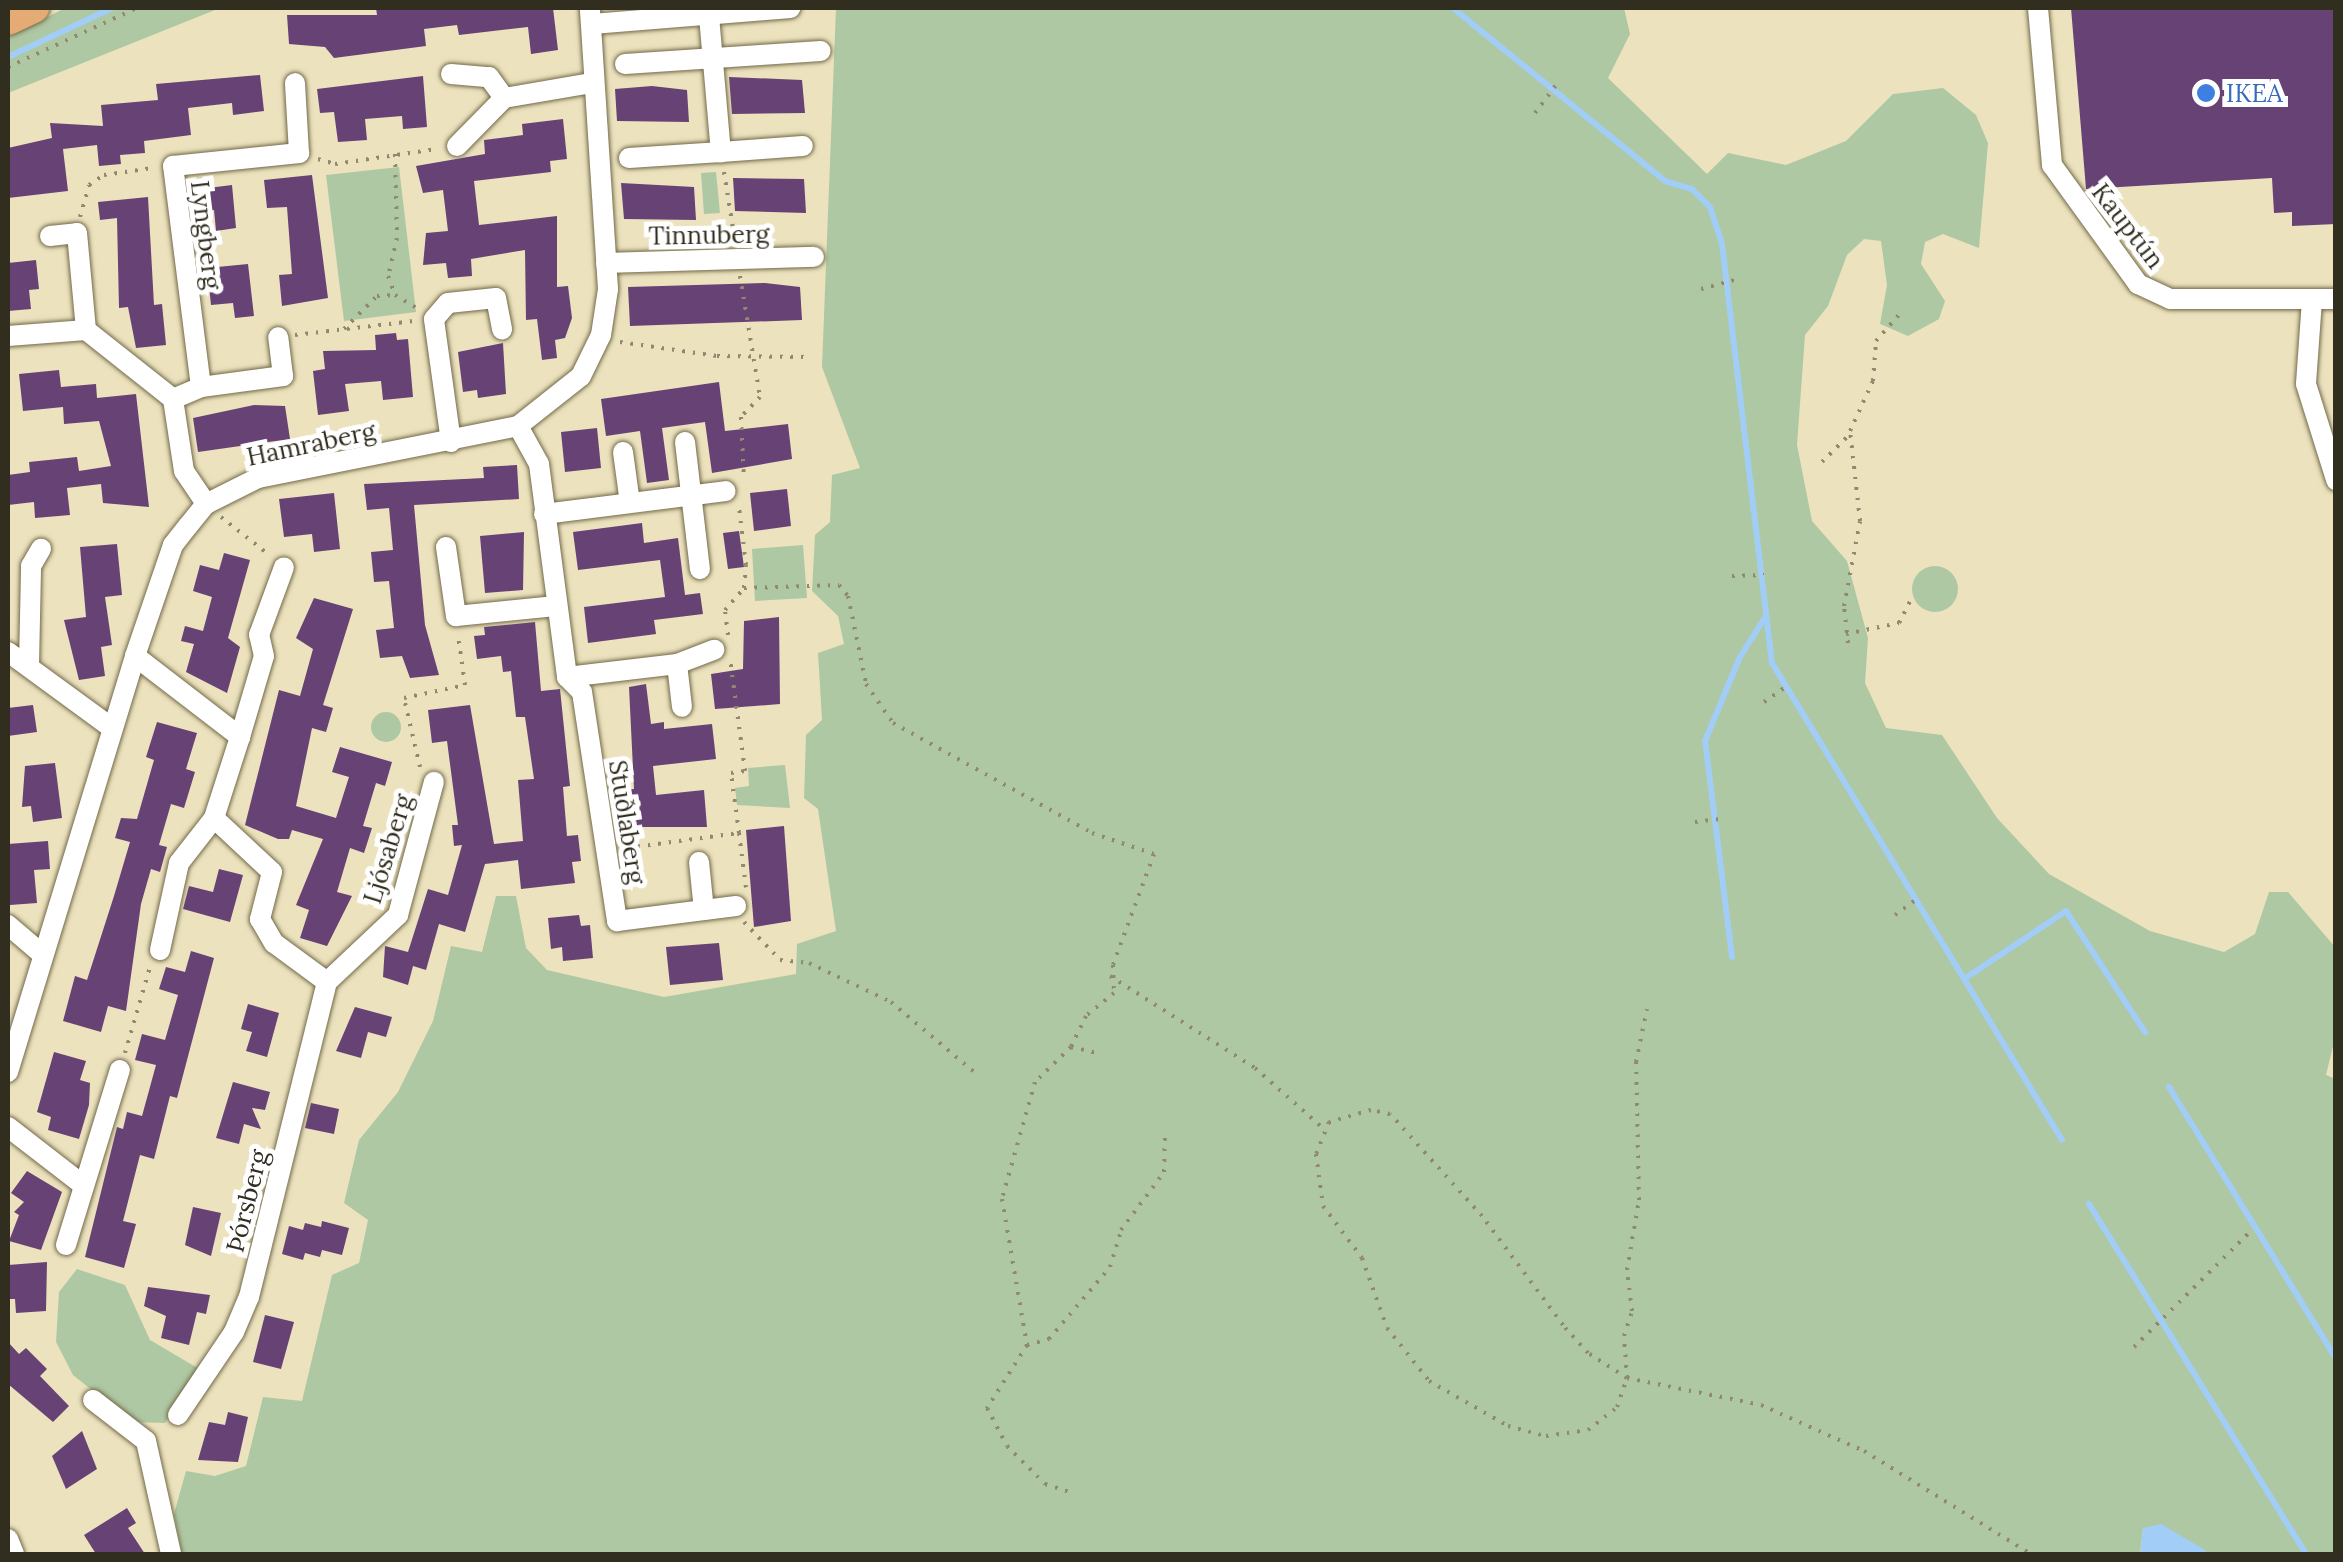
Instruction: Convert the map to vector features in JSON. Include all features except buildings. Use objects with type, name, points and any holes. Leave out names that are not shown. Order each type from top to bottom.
[{"type":"highway","points":[[8,20],[34,8]]},
{"type":"street","points":[[591,16],[709,16],[790,8]]},
{"type":"street","name":"Kauptún","points":[[2038,8],[2052,164],[2138,284],[2170,299],[2284,294],[2312,300],[2336,299]]},
{"type":"street","name":"Hamraberg","points":[[8,1072],[112,728],[173,545],[206,504],[258,478],[518,426],[581,376],[602,335],[606,263],[591,83],[591,16]]},
{"type":"street","points":[[709,16],[720,152]]},
{"type":"street","points":[[625,64],[821,51]]},
{"type":"street","points":[[451,74],[489,78],[504,98]]},
{"type":"street","points":[[295,82],[299,153]]},
{"type":"street","points":[[457,146],[504,98],[591,83]]},
{"type":"street","points":[[630,158],[803,146]]},
{"type":"street","name":"Lyngberg","points":[[200,387],[172,166],[299,153]]},
{"type":"street","points":[[50,236],[77,234],[86,330]]},
{"type":"street","name":"Tinnuberg","points":[[606,263],[814,258]]},
{"type":"street","points":[[451,442],[434,319],[448,302],[496,298],[502,329]]},
{"type":"street","points":[[2312,300],[2306,384],[2336,480]]},
{"type":"street","points":[[8,336],[86,330],[173,399],[184,471],[206,504]]},
{"type":"street","points":[[173,399],[200,387],[283,376],[278,336]]},
{"type":"street","name":"Stuðlaberg","points":[[518,426],[539,464],[567,678],[582,692],[617,921],[742,904]]},
{"type":"street","points":[[685,442],[700,570]]},
{"type":"street","points":[[623,452],[630,504]]},
{"type":"street","points":[[544,514],[726,491]]},
{"type":"street","points":[[446,547],[456,616],[556,606]]},
{"type":"street","points":[[29,665],[31,566],[40,549]]},
{"type":"street","points":[[160,950],[180,863],[214,818],[264,656],[259,635],[284,566]]},
{"type":"street","points":[[567,678],[676,664],[714,650]]},
{"type":"street","points":[[8,652],[112,728]]},
{"type":"street","points":[[135,656],[240,737]]},
{"type":"street","points":[[676,664],[682,706]]},
{"type":"street","name":"Ljósaberg","points":[[327,982],[398,916],[434,782]]},
{"type":"street","points":[[214,818],[272,872],[260,919],[274,942],[327,982]]},
{"type":"street","points":[[700,862],[704,910]]},
{"type":"street","points":[[8,924],[43,955]]},
{"type":"street","name":"Þórsberg","points":[[178,1416],[234,1332],[249,1297],[327,982]]},
{"type":"street","points":[[66,1245],[120,1070]]},
{"type":"street","points":[[8,1127],[83,1185]]},
{"type":"street","points":[[94,1400],[146,1441],[170,1554]]},
{"type":"street","points":[[8,1539],[14,1554]]},
{"type":"path","points":[[8,67],[137,8]]},
{"type":"path","points":[[1535,113],[1557,84]]},
{"type":"path","points":[[299,153],[335,164],[457,146]]},
{"type":"path","points":[[720,152],[760,397],[741,417],[748,474],[736,490],[744,588],[725,610],[745,771],[731,774],[742,904],[780,960],[809,963],[891,1002],[974,1072]]},
{"type":"path","points":[[395,295],[388,276],[397,238],[396,154]]},
{"type":"path","points":[[77,234],[90,185],[104,175],[172,166]]},
{"type":"path","points":[[1700,289],[1735,280]]},
{"type":"path","points":[[344,329],[377,296],[395,295],[434,319]]},
{"type":"path","points":[[1822,462],[1850,434],[1873,381],[1876,341],[1900,312]]},
{"type":"path","points":[[278,336],[434,319]]},
{"type":"path","points":[[602,335],[643,346],[751,358],[808,357]]},
{"type":"path","points":[[1848,643],[1860,521],[1850,434]]},
{"type":"path","points":[[206,504],[284,566]]},
{"type":"path","points":[[1732,576],[1764,574]]},
{"type":"path","points":[[744,588],[839,585],[848,596],[866,684],[894,723],[1092,834],[1154,854],[1110,976],[1114,992],[1086,1016],[1071,1047],[1025,1100],[1002,1199],[1027,1345],[987,1408],[1006,1446],[1037,1476],[1072,1493]]},
{"type":"path","points":[[1846,634],[1899,623],[1912,599]]},
{"type":"path","points":[[434,782],[416,763],[404,698],[466,685],[456,616]]},
{"type":"path","points":[[1764,702],[1788,685]]},
{"type":"path","points":[[1695,822],[1726,818]]},
{"type":"path","points":[[630,865],[627,847],[739,834]]},
{"type":"path","points":[[1895,916],[1916,900]]},
{"type":"path","points":[[120,1070],[160,950]]},
{"type":"path","points":[[1110,976],[1256,1068],[1324,1129]]},
{"type":"path","points":[[1647,1009],[1636,1062],[1640,1200],[1627,1270],[1632,1311],[1624,1336],[1627,1378],[1617,1407],[1588,1430],[1568,1436],[1508,1426],[1430,1381],[1387,1328],[1362,1258],[1323,1206],[1316,1154],[1324,1129],[1340,1117],[1372,1110],[1390,1114],[1482,1216],[1588,1353],[1627,1378],[1729,1396],[1812,1423],[2031,1554]]},
{"type":"path","points":[[1071,1047],[1098,1054]]},
{"type":"path","points":[[1027,1345],[1049,1339],[1110,1268],[1121,1230],[1164,1172],[1165,1132]]},
{"type":"path","points":[[2134,1347],[2170,1317],[2251,1231]]},
{"type":"green space","points":[[65,8],[220,8],[8,93],[8,37]]},
{"type":"green space","points":[[836,8],[1624,8],[1630,34],[1608,78],[1707,174],[1728,153],[1786,165],[1846,141],[1893,94],[1943,88],[1976,115],[1988,143],[1979,248],[1943,234],[1925,242],[1921,264],[1945,301],[1939,319],[1908,336],[1880,324],[1887,285],[1881,241],[1864,239],[1847,255],[1828,306],[1805,335],[1797,445],[1812,521],[1847,561],[1868,638],[1865,683],[1886,728],[1942,735],[1997,818],[2049,874],[2150,931],[2224,952],[2255,934],[2269,892],[2288,892],[2335,947],[2335,1038],[2326,1075],[2336,1079],[2335,1554],[2207,1554],[2143,1528],[2140,1554],[182,1554],[174,1514],[186,1471],[215,1476],[246,1466],[263,1397],[302,1401],[332,1275],[359,1263],[368,1220],[344,1203],[359,1140],[398,1092],[433,1021],[451,946],[482,952],[496,896],[516,896],[526,948],[547,970],[664,997],[796,974],[797,944],[836,931],[818,809],[804,798],[806,735],[822,720],[818,653],[844,644],[838,616],[812,591],[815,535],[830,522],[832,475],[860,468],[822,367]]},
{"type":"green space","points":[[399,167],[416,312],[344,321],[326,175]]},
{"type":"green space","points":[[716,172],[720,213],[704,214],[701,173]]},
{"type":"green space","points":[[803,545],[807,598],[755,601],[752,549]]},
{"type":"green space","points":[[1935,566],[1951,573],[1958,589],[1951,605],[1935,612],[1919,605],[1912,589],[1919,573]]},
{"type":"green space","points":[[386,712],[397,716],[401,727],[397,738],[386,742],[375,738],[371,727],[375,716]]},
{"type":"green space","points":[[785,765],[790,808],[737,805],[735,788],[749,786],[748,768]]},
{"type":"green space","points":[[77,1269],[125,1285],[150,1340],[201,1370],[165,1423],[132,1422],[73,1375],[56,1342],[59,1292]]},
{"type":"water","points":[[2161,1524],[2207,1554],[2140,1554],[2143,1528]]},
{"type":"waterway","points":[[8,57],[112,8]]},
{"type":"waterway","points":[[1453,8],[1665,181],[1692,189],[1710,207],[1722,244],[1772,663],[2062,1140]]},
{"type":"waterway","points":[[1732,957],[1705,741],[1740,657],[1764,619]]},
{"type":"waterway","points":[[1967,977],[2066,911],[2145,1032]]},
{"type":"waterway","points":[[2169,1087],[2336,1358]]},
{"type":"waterway","points":[[2089,1204],[2306,1554]]},
{"type":"place","name":"IKEA","points":[[2206,93]]}]
